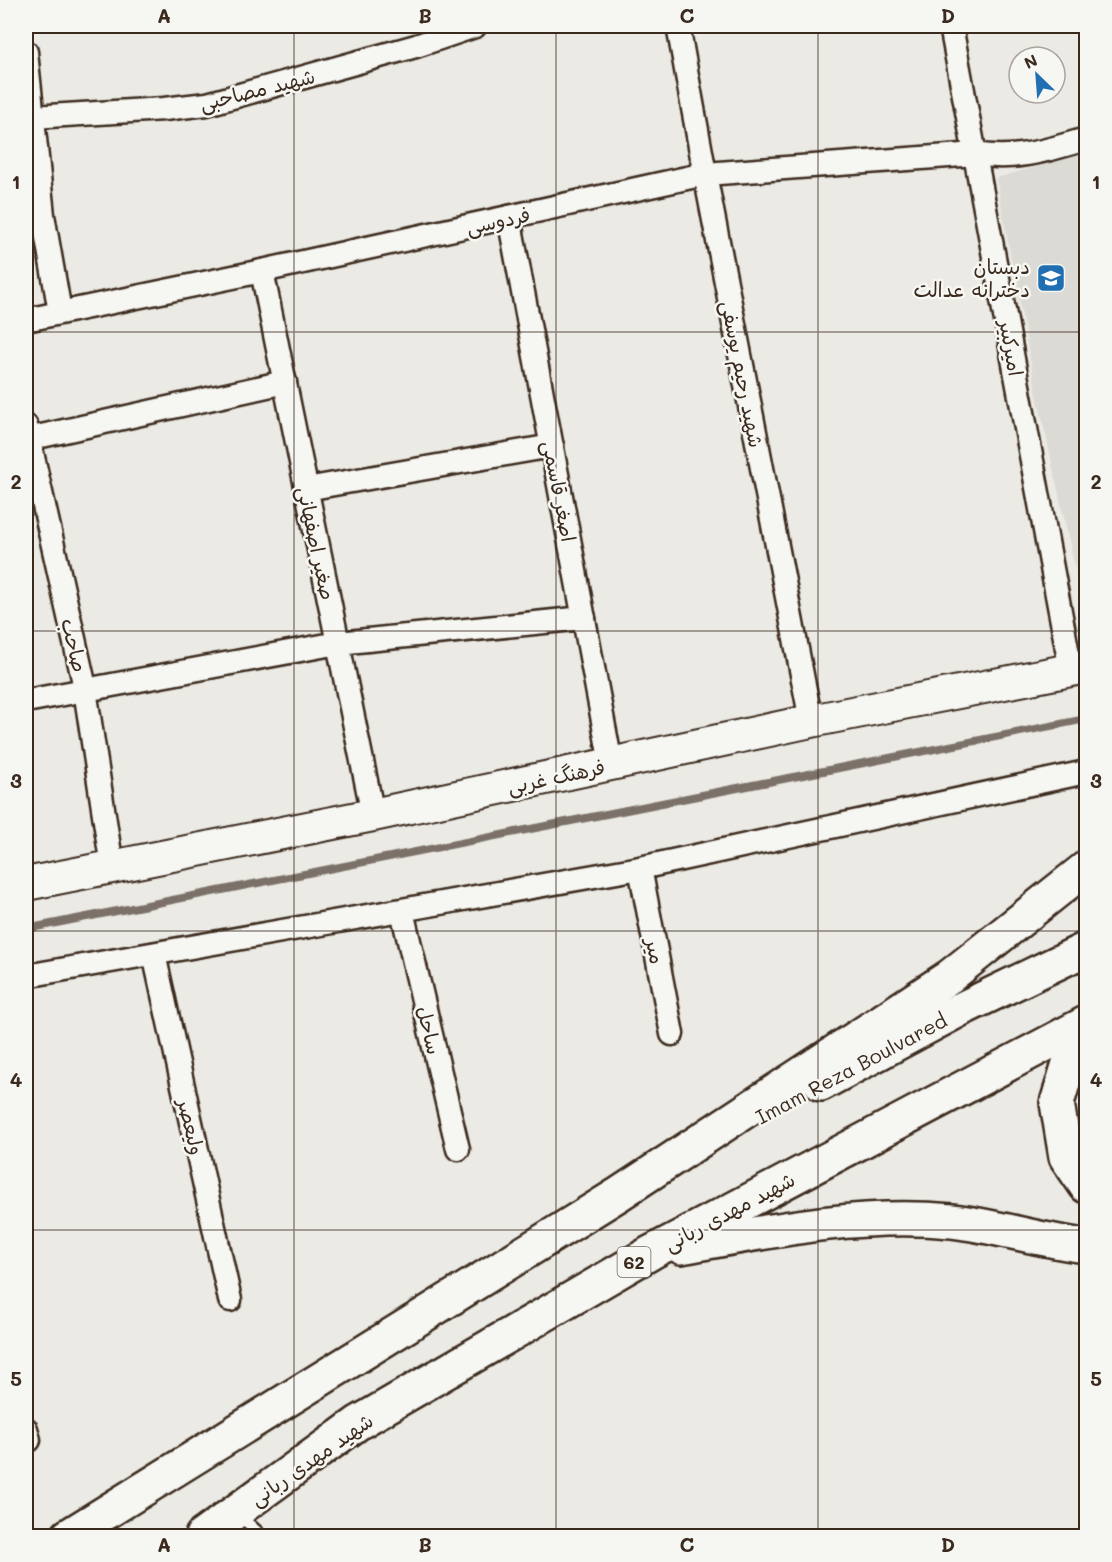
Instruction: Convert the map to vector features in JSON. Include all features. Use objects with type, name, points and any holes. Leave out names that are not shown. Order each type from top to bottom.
[{"type":"highway","points":[[68,1536],[619,1194],[949,977],[1086,868]]},
{"type":"highway","name":"Imam Reza Boulvared","points":[[619,1194],[959,1010],[1086,949]]},
{"type":"highway","name":"شهید مهدی ربانی","points":[[202,1536],[358,1423],[652,1252],[1086,1023]]},
{"type":"highway","points":[[1086,1038],[1070,1060],[1057,1103],[1066,1157],[1086,1186]]},
{"type":"highway","points":[[652,1252],[785,1229],[886,1219],[952,1221],[1086,1245]]},
{"type":"street","name":"شهید مصاحبی","points":[[32,117],[164,109],[207,104],[416,46],[474,26]]},
{"type":"street","name":"شهید رحیم یوسفی","points":[[678,26],[811,721]]},
{"type":"street","name":"امیرکبیر","points":[[951,26],[1079,668]]},
{"type":"street","points":[[26,52],[42,215],[60,312]]},
{"type":"street","name":"فردوسی","points":[[26,320],[705,174],[976,154],[997,158],[1027,155],[1086,139]]},
{"type":"street","name":"اصغر قاسمی","points":[[509,217],[611,764]]},
{"type":"street","name":"صغیر اصفهانی","points":[[262,271],[373,815]]},
{"type":"street","points":[[27,433],[285,382]]},
{"type":"street","name":"صاحب","points":[[27,433],[34,502],[85,691],[112,867]]},
{"type":"street","points":[[306,489],[552,446]]},
{"type":"street","points":[[26,701],[338,643],[584,618]]},
{"type":"street","name":"فرهنگ غربی","points":[[26,884],[373,815],[811,721],[1079,668]]},
{"type":"street","points":[[26,976],[640,868],[1086,772]]},
{"type":"street","name":"میر","points":[[640,868],[672,1034]]},
{"type":"street","name":"ساحل","points":[[402,911],[458,1149]]},
{"type":"street","name":"ولیعصر","points":[[153,954],[230,1300]]},
{"type":"lane","points":[[236,1512],[262,1536]]},
{"type":"shaded area","name":"دبستان دخترانه عدالت","points":[[1086,153],[1086,617],[1036,391],[996,178]]},
{"type":"waterway","points":[[26,929],[1086,719]]},
{"type":"place","name":"دبستان دخترانه عدالت","points":[[1051,278]]}]
